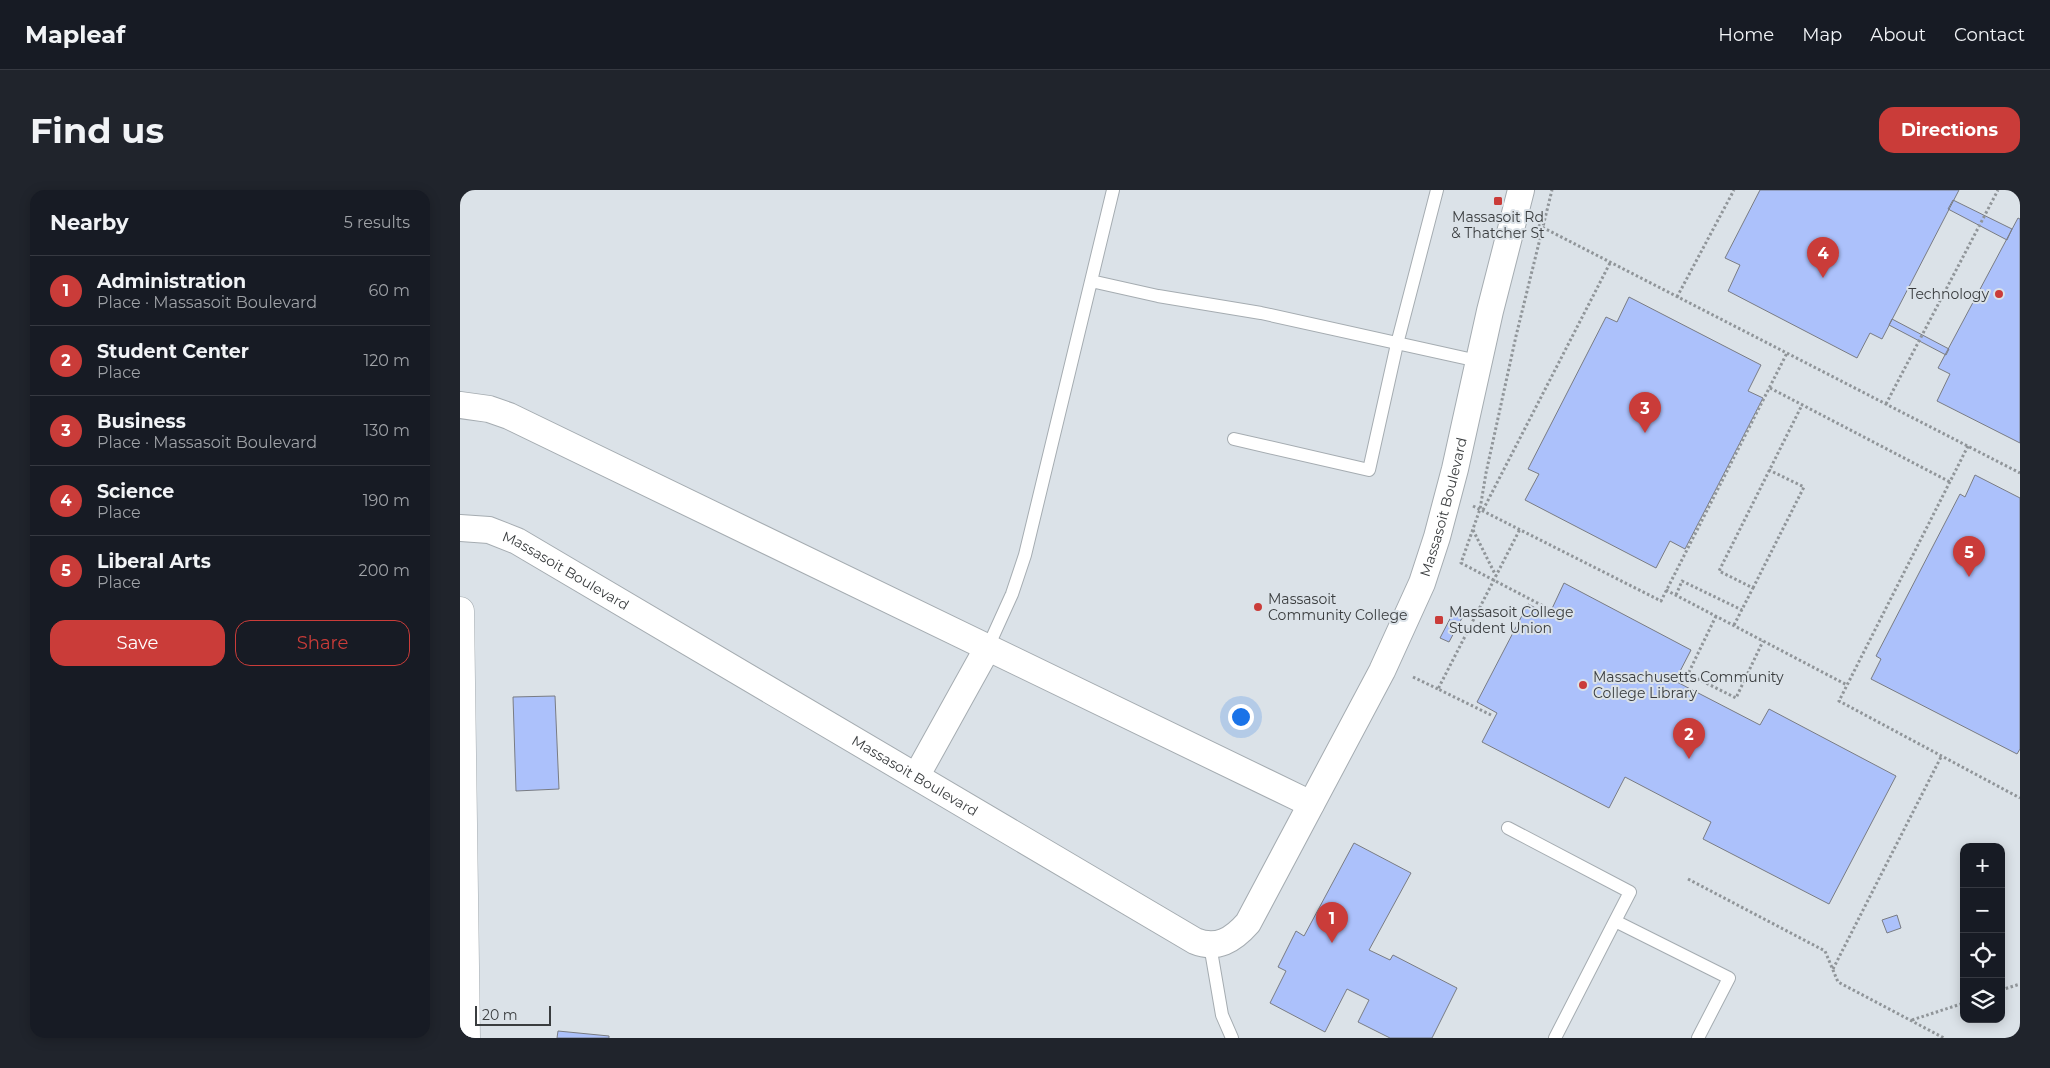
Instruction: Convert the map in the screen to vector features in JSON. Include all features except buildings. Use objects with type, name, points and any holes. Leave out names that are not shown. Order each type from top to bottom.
[{"type":"street","name":"Massasoit Boulevard","points":[[460,528],[489,530],[517,541],[917,775],[1195,941],[1210,945],[1234,938],[1248,923],[1396,641],[1432,553],[1521,190]]},
{"type":"street","points":[[460,405],[489,409],[509,416],[1311,804]]},
{"type":"street","points":[[460,610],[466,1038]]},
{"type":"street","points":[[917,775],[988,647]]},
{"type":"lane","points":[[988,647],[1012,594],[1025,555],[1114,190]]},
{"type":"lane","points":[[1234,440],[1369,470],[1397,344],[1437,190]]},
{"type":"lane","points":[[1091,281],[1158,296],[1261,313],[1478,361]]},
{"type":"lane","points":[[1508,828],[1630,892],[1554,1038]]},
{"type":"lane","points":[[1615,921],[1729,978],[1698,1038]]},
{"type":"lane","points":[[1210,945],[1215,986],[1222,1015],[1232,1038]]},
{"type":"path","points":[[1482,510],[1495,433],[1552,190]]},
{"type":"path","points":[[1677,297],[1734,190]]},
{"type":"path","points":[[1886,404],[1998,190]]},
{"type":"path","points":[[1536,224],[2020,472]]},
{"type":"path","points":[[1547,608],[1461,563],[1472,529],[1610,262]]},
{"type":"path","points":[[1448,494],[1661,601],[1787,353]]},
{"type":"path","points":[[1770,388],[1950,482]]},
{"type":"path","points":[[1753,588],[1719,571],[1802,405]]},
{"type":"path","points":[[1968,446],[1839,701],[2020,798]]},
{"type":"path","points":[[1734,625],[1804,487],[1769,470]]},
{"type":"path","points":[[1472,529],[1496,576]]},
{"type":"path","points":[[1438,689],[1520,529]]},
{"type":"path","points":[[1676,595],[1682,581],[1742,610]]},
{"type":"path","points":[[1666,590],[1848,685]]},
{"type":"path","points":[[1716,616],[1688,674],[1736,698],[1763,641]]},
{"type":"path","points":[[1413,677],[1491,716]]},
{"type":"path","points":[[1833,970],[1942,757]]},
{"type":"path","points":[[1688,879],[1825,951],[1838,982],[1944,1038]]},
{"type":"path","points":[[2005,989],[2020,984]]},
{"type":"path","points":[[1912,1020],[1960,1004]]},
{"type":"place","name":"Massasoit Rd & Thatcher St","points":[[1498,201]]},
{"type":"place","name":"Science","points":[[1823,278]]},
{"type":"place","name":"Technology","points":[[1999,294]]},
{"type":"place","name":"Business","points":[[1645,433]]},
{"type":"place","name":"Liberal Arts","points":[[1969,577]]},
{"type":"place","name":"Massasoit Community College","points":[[1258,607]]},
{"type":"place","name":"Massasoit College Student Union","points":[[1439,620]]},
{"type":"place","name":"Massachusetts Community College Library","points":[[1583,685]]},
{"type":"place","name":"Student Center","points":[[1689,759]]},
{"type":"place","name":"Administration","points":[[1332,943]]}]
